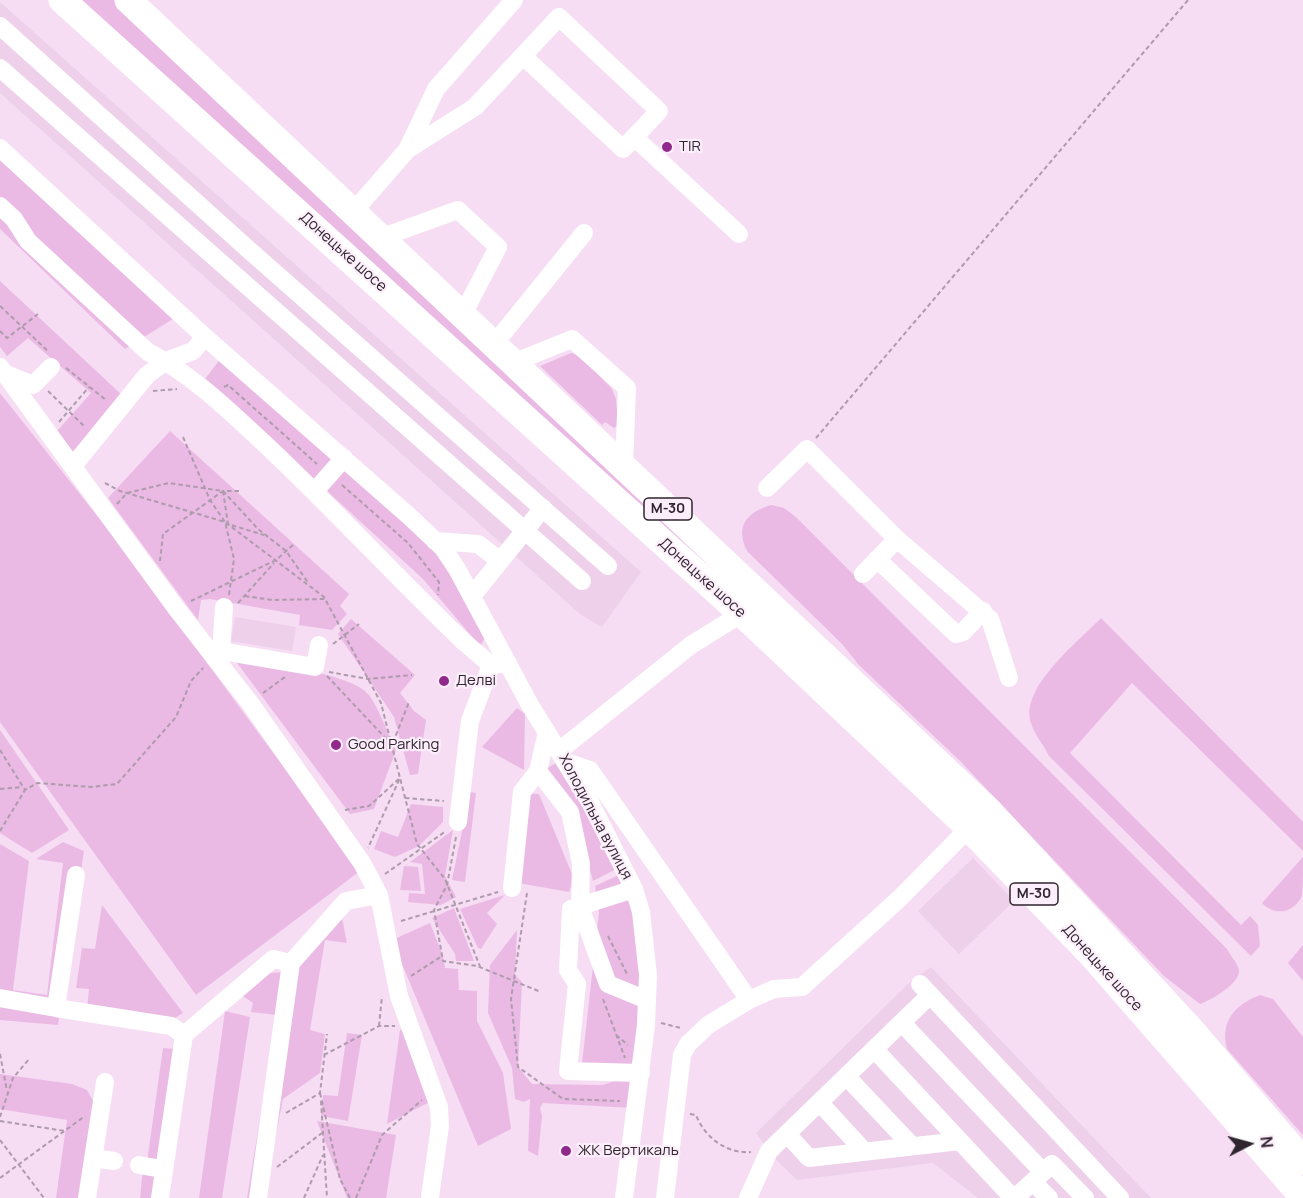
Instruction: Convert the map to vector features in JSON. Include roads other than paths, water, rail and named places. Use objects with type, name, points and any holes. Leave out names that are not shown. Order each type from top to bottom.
[{"type":"highway","name":"Донецьке шосе","points":[[62,0],[741,614],[969,828],[1091,954],[1303,1197]]},
{"type":"highway","name":"Донецьке шосе","points":[[138,3],[380,238],[495,343],[988,810],[1193,1032],[1303,1161]]},
{"type":"street","points":[[354,211],[407,150],[436,89],[514,0]]},
{"type":"street","points":[[407,150],[475,107],[559,17],[659,111],[623,149],[523,56]]},
{"type":"street","points":[[0,26],[249,250],[608,566]]},
{"type":"street","points":[[15,82],[35,58]]},
{"type":"street","points":[[0,68],[582,581]]},
{"type":"street","points":[[634,137],[739,234]]},
{"type":"street","name":"Холодильна вулиця","points":[[0,148],[205,337],[443,548],[472,596],[499,664],[547,732],[595,811],[634,889],[641,912],[648,975],[641,997],[646,1025],[624,1198]]},
{"type":"street","points":[[0,206],[14,219],[28,241],[148,352],[166,361],[201,388],[315,491],[443,622],[499,664],[470,721],[458,822]]},
{"type":"street","points":[[380,238],[458,210],[466,217],[498,247],[463,314]]},
{"type":"street","points":[[495,343],[584,233]]},
{"type":"street","points":[[230,272],[249,250]]},
{"type":"street","points":[[73,466],[147,375],[166,361],[193,351],[205,337]]},
{"type":"street","points":[[515,362],[572,339],[627,388],[624,466]]},
{"type":"street","points":[[2,370],[33,385],[51,367]]},
{"type":"street","points":[[2,370],[176,608],[217,654],[362,863],[376,889],[408,1026],[439,1107],[440,1126],[433,1198]]},
{"type":"street","points":[[768,488],[807,450],[897,539],[983,611],[995,631],[1009,678]]},
{"type":"street","points":[[315,491],[344,458]]},
{"type":"street","points":[[472,596],[543,508]]},
{"type":"street","points":[[863,574],[897,539]]},
{"type":"street","points":[[435,541],[478,544],[499,560]]},
{"type":"street","points":[[877,559],[956,634],[963,632],[983,611]]},
{"type":"street","points":[[217,654],[229,607]]},
{"type":"street","points":[[741,614],[691,645],[562,756],[590,770],[749,1000]]},
{"type":"street","points":[[217,654],[315,667],[319,657]]},
{"type":"street","points":[[512,888],[522,792],[538,771],[547,732]]},
{"type":"street","points":[[538,771],[570,812],[581,864],[580,907],[608,984],[641,997]]},
{"type":"street","points":[[664,1198],[682,1056],[700,1033],[749,1000],[774,989],[802,987],[900,898],[969,828]]},
{"type":"street","points":[[56,1008],[76,875]]},
{"type":"street","points":[[258,1198],[290,974],[346,901],[376,889]]},
{"type":"street","points":[[634,889],[571,909],[568,970],[577,984],[568,1071],[641,1073]]},
{"type":"street","points":[[160,1198],[162,1168],[184,1035],[273,959],[290,974]]},
{"type":"street","points":[[748,1198],[769,1151],[902,1023],[925,990],[1120,1198]]},
{"type":"street","points":[[0,998],[171,1026],[184,1035]]},
{"type":"street","points":[[902,1023],[1038,1177],[1049,1198]]},
{"type":"street","points":[[875,1050],[1014,1198],[1052,1164],[1085,1198]]},
{"type":"street","points":[[847,1077],[912,1146]]},
{"type":"street","points":[[87,1198],[105,1082]]},
{"type":"street","points":[[820,1103],[865,1152]]},
{"type":"street","points":[[788,1134],[809,1158],[960,1141]]},
{"type":"street","points":[[93,1158],[114,1161]]},
{"type":"street","points":[[139,1165],[162,1168]]},
{"type":"place","name":"TIR","points":[[667,147]]},
{"type":"place","name":"Делві","points":[[444,681]]},
{"type":"place","name":"Good Parking","points":[[336,745]]},
{"type":"place","name":"ЖК Вертикаль","points":[[566,1151]]}]
